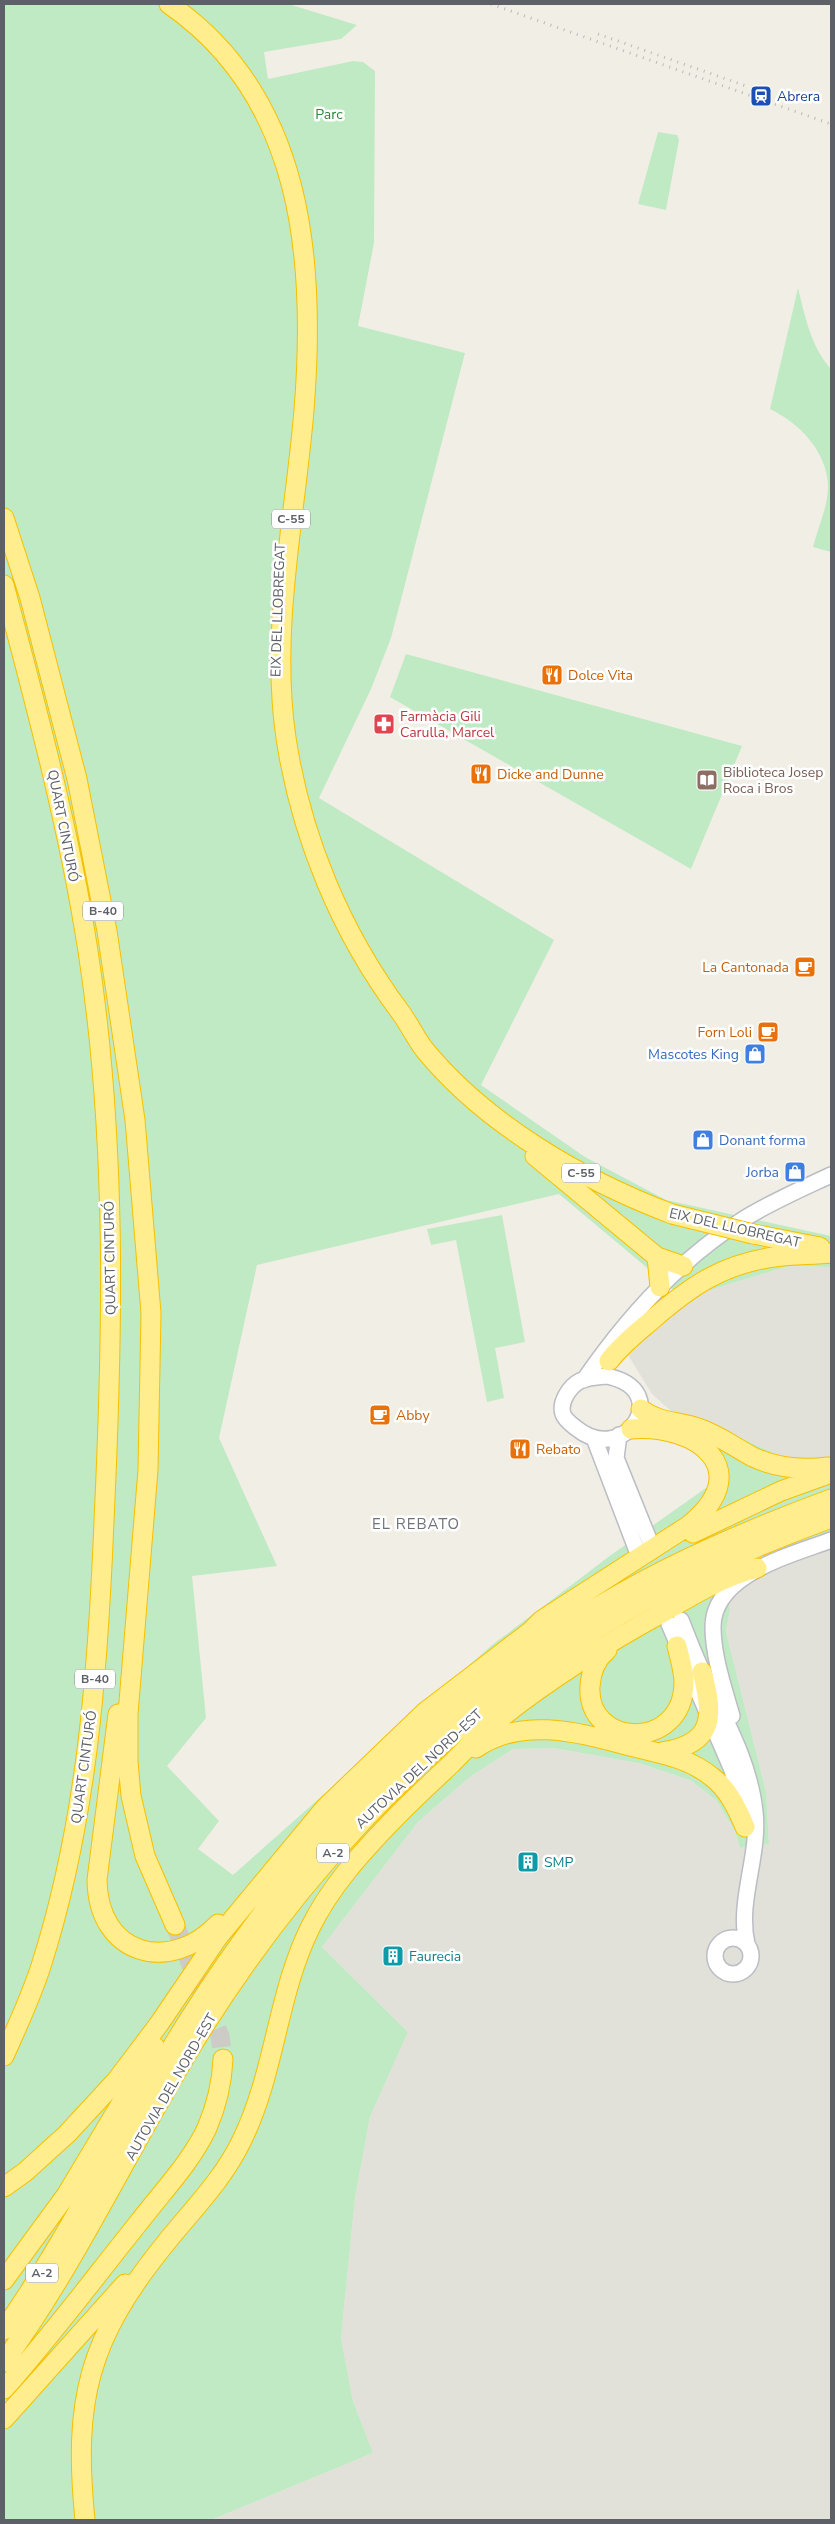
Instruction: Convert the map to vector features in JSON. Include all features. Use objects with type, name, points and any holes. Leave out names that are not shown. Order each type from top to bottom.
[{"type":"highway","name":"EIX DEL LLOBREGAT","points":[[155,4],[168,12],[209,48],[240,88],[269,141],[288,204],[295,236],[300,294],[299,356],[274,631],[278,732],[284,772],[306,856],[337,930],[377,1000],[403,1032],[422,1046]]},
{"type":"highway","name":"EIX DEL LLOBREGAT","points":[[169,4],[189,18],[222,50],[246,80],[268,116],[292,181],[304,245],[308,305],[304,409],[284,586],[282,674],[286,739],[303,813],[319,867],[356,944],[422,1046],[444,1071],[499,1119],[588,1177],[672,1214],[753,1234],[827,1247]]},
{"type":"highway","name":"QUART CINTURÓ","points":[[4,518],[30,598],[77,779],[107,931],[135,1120],[151,1313],[148,1470]]},
{"type":"highway","name":"QUART CINTURÓ","points":[[4,585],[48,754],[88,950],[102,1064],[109,1175],[112,1297],[109,1418],[100,1614],[94,1691],[83,1790],[75,1832],[48,1936]]},
{"type":"highway","points":[[499,1119],[516,1139],[657,1257],[683,1266]]},
{"type":"highway","points":[[612,1369],[618,1349],[676,1298],[693,1286],[717,1273],[742,1264],[827,1247]]},
{"type":"highway","points":[[657,1257],[660,1287]]},
{"type":"highway","points":[[641,1409],[652,1417],[717,1435],[762,1461],[799,1469],[831,1467]]},
{"type":"highway","points":[[4,2187],[26,2172],[67,2134],[116,2081],[159,2024],[218,1937],[290,1848],[353,1779],[425,1712],[531,1631],[542,1620],[688,1526],[705,1513],[718,1489],[719,1474],[709,1452],[698,1442],[658,1429],[625,1432]]},
{"type":"highway","points":[[148,1470],[97,1880],[98,1898],[104,1918],[121,1939],[140,1949],[167,1953],[181,1950],[191,1946],[210,1933],[270,1860],[290,1848]]},
{"type":"highway","points":[[148,1470],[128,1714],[128,1762],[131,1796],[145,1856],[175,1925]]},
{"type":"highway","points":[[531,1631],[550,1622],[696,1531],[781,1490],[831,1473]]},
{"type":"highway","name":"AUTOVIA DEL NORD-EST","points":[[4,2330],[30,2292],[126,2124],[229,1958],[295,1871],[367,1790],[419,1739],[493,1677],[598,1607],[700,1552],[766,1523],[831,1499]]},
{"type":"highway","name":"AUTOVIA DEL NORD-EST","points":[[4,2362],[64,2270],[191,2047],[283,1914],[355,1828],[441,1745],[487,1706],[578,1640],[622,1613],[736,1556],[831,1518]]},
{"type":"highway","points":[[85,2520],[81,2483],[81,2424],[92,2370],[112,2320],[164,2246],[214,2185],[242,2141],[265,2081],[297,1959],[322,1905],[344,1874],[372,1842],[479,1736],[513,1708],[600,1648],[741,1572],[757,1568]]},
{"type":"highway","points":[[630,1631],[600,1656],[593,1666],[590,1679],[589,1692],[597,1713],[612,1728],[620,1732],[634,1735],[645,1734],[667,1724],[675,1714],[681,1702],[684,1684],[677,1646]]},
{"type":"highway","points":[[661,1753],[683,1749],[694,1742],[706,1729],[710,1715],[710,1701],[702,1672]]},
{"type":"highway","points":[[454,1761],[458,1761],[495,1738],[539,1730],[578,1732],[661,1753],[698,1767],[713,1778],[727,1793],[746,1826]]},
{"type":"highway","points":[[4,2280],[67,2194],[192,1985],[235,1918]]},
{"type":"highway","points":[[4,2037],[48,1936]]},
{"type":"highway","points":[[4,2056],[41,1966],[48,1936]]},
{"type":"highway","points":[[4,2389],[73,2307],[190,2156],[207,2128],[213,2111],[221,2082],[223,2059]]},
{"type":"highway","points":[[4,2419],[136,2271],[164,2246]]},
{"type":"street","points":[[625,1432],[594,1438],[579,1430],[563,1413],[564,1402],[569,1392],[584,1380],[615,1336],[660,1287],[683,1266],[740,1221],[831,1175]]},
{"type":"street","points":[[584,1380],[606,1376],[612,1369],[615,1336]]},
{"type":"street","points":[[612,1369],[638,1396],[641,1409],[639,1419],[625,1432],[616,1458],[650,1542]]},
{"type":"street","points":[[594,1438],[637,1551]]},
{"type":"street","points":[[736,1740],[735,1728],[714,1643],[712,1625],[717,1606],[729,1588],[757,1568],[831,1540]]},
{"type":"street","points":[[742,1924],[731,1938],[719,1945],[716,1954],[718,1964],[726,1972],[737,1973],[746,1968],[751,1958],[742,1924],[756,1846],[755,1812],[752,1794],[736,1740],[675,1622],[677,1646],[710,1715],[734,1777],[746,1826],[752,1865]]},
{"type":"street","points":[[731,1938],[740,1939],[747,1944]]},
{"type":"shaded area","points":[[789,1266],[831,1267],[831,1456],[795,1463],[717,1427],[672,1412],[652,1394],[628,1355],[697,1294]]},
{"type":"shaded area","points":[[831,1531],[831,2520],[211,2520],[373,2453],[353,2401],[341,2338],[355,2198],[370,2117],[408,2032],[322,1947],[418,1822],[471,1776],[513,1749],[553,1748],[638,1763],[690,1780],[716,1800],[735,1831],[740,1848],[769,1844],[766,1792],[726,1632],[730,1609],[717,1576],[744,1562]]},
{"type":"green space","name":"Parc","points":[[4,4],[288,4],[357,25],[341,39],[264,52],[268,79],[353,61],[363,62],[375,71],[374,243],[358,326],[465,353],[391,638],[371,689],[319,798],[554,940],[481,1085],[585,1157],[666,1200],[831,1236],[831,1267],[789,1266],[697,1294],[688,1302],[559,1194],[257,1265],[219,1438],[277,1566],[192,1576],[206,1718],[167,1766],[219,1821],[198,1849],[233,1875],[492,1645],[611,1555],[713,1483],[714,1443],[717,1427],[795,1463],[831,1456],[831,1531],[744,1562],[717,1576],[730,1609],[726,1632],[766,1792],[769,1844],[740,1848],[735,1831],[716,1800],[690,1780],[638,1763],[553,1748],[513,1749],[471,1776],[418,1822],[322,1947],[408,2032],[370,2117],[355,2198],[341,2338],[353,2401],[373,2453],[211,2520],[4,2520]]},
{"type":"green space","points":[[658,132],[677,135],[679,140],[666,210],[638,204]]},
{"type":"green space","points":[[798,288],[806,320],[818,351],[831,369],[831,552],[813,547],[828,494],[823,461],[810,440],[801,430],[770,409]]},
{"type":"green space","points":[[406,654],[742,746],[691,869],[390,697]]},
{"type":"green space","points":[[502,1215],[525,1342],[495,1348],[504,1398],[487,1402],[456,1240],[431,1245],[427,1229]]},
{"type":"tunnel","points":[[175,1925],[220,2036],[223,2059]]},
{"type":"railway","points":[[491,4],[831,124]]},
{"type":"railway","points":[[598,34],[749,87]]},
{"type":"place","name":"Abrera","points":[[761,96]]},
{"type":"place","name":"Dolce Vita","points":[[552,675]]},
{"type":"place","name":"Farmàcia Gili Carulla, Marcel","points":[[384,724]]},
{"type":"place","name":"Dicke and Dunne","points":[[481,774]]},
{"type":"place","name":"Biblioteca Josep Roca i Bros","points":[[707,780]]},
{"type":"place","name":"La Cantonada","points":[[805,967]]},
{"type":"place","name":"Forn Loli","points":[[768,1032]]},
{"type":"place","name":"Mascotes King","points":[[755,1054]]},
{"type":"place","name":"Donant forma","points":[[703,1140]]},
{"type":"place","name":"Jorba","points":[[795,1172]]},
{"type":"place","name":"Abby","points":[[380,1415]]},
{"type":"place","name":"Rebato","points":[[520,1449]]},
{"type":"place","name":"SMP","points":[[528,1862]]},
{"type":"place","name":"Faurecia","points":[[393,1956]]},
{"type":"district","name":"EL REBATO","points":[[416,1524]]}]
